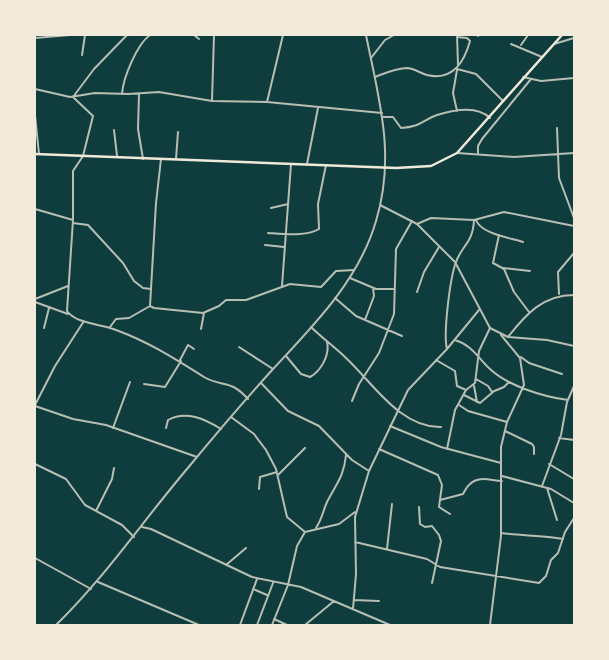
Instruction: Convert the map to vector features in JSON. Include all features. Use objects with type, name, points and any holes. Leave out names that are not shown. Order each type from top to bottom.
[{"type":"highway","points":[[37,154],[386,167],[431,166],[457,153],[562,35]]},
{"type":"street","points":[[35,38],[70,35]]},
{"type":"street","points":[[82,55],[85,35]]},
{"type":"street","points":[[74,97],[94,69],[127,35]]},
{"type":"street","points":[[122,94],[124,82],[140,46],[150,35]]},
{"type":"street","points":[[194,35],[198,39]]},
{"type":"street","points":[[212,101],[214,35]]},
{"type":"street","points":[[267,102],[283,35]]},
{"type":"street","points":[[56,625],[98,582],[197,457],[311,327],[350,278],[372,234],[380,205],[386,167],[383,117],[366,35]]},
{"type":"street","points":[[370,58],[386,40],[394,35]]},
{"type":"street","points":[[520,46],[528,35]]},
{"type":"street","points":[[375,77],[398,69],[412,69],[433,76],[447,74],[457,69],[470,41],[457,36],[459,59],[457,69],[453,91],[457,111]]},
{"type":"street","points":[[554,44],[574,38]]},
{"type":"street","points":[[511,44],[520,46],[542,57]]},
{"type":"street","points":[[457,69],[477,75],[504,102]]},
{"type":"street","points":[[523,77],[546,81],[574,78]]},
{"type":"street","points":[[478,155],[477,149],[482,139],[531,79]]},
{"type":"street","points":[[35,89],[74,97],[95,92],[122,94],[164,92],[212,101],[267,102],[382,113]]},
{"type":"street","points":[[139,93],[138,129],[142,159]]},
{"type":"street","points":[[69,314],[66,309],[73,222],[73,171],[83,156],[93,116],[74,97]]},
{"type":"street","points":[[307,164],[318,107]]},
{"type":"street","points":[[383,117],[393,117],[399,128],[420,126],[439,114],[457,111],[479,111],[490,118]]},
{"type":"street","points":[[35,115],[37,154]]},
{"type":"street","points":[[556,128],[559,178],[574,218]]},
{"type":"street","points":[[114,130],[118,158]]},
{"type":"street","points":[[176,159],[178,132]]},
{"type":"street","points":[[457,153],[517,157],[574,153]]},
{"type":"street","points":[[150,306],[156,203],[161,159]]},
{"type":"street","points":[[280,288],[283,279],[284,247],[287,234],[285,218],[291,164]]},
{"type":"street","points":[[268,233],[287,234],[319,229],[318,204],[326,165]]},
{"type":"street","points":[[271,208],[288,204]]},
{"type":"street","points":[[380,205],[417,224],[456,262],[479,310],[490,328],[508,337],[547,340],[574,346]]},
{"type":"street","points":[[35,209],[88,226],[123,263],[134,281],[143,288],[151,289]]},
{"type":"street","points":[[417,224],[431,218],[475,220],[504,212],[574,226]]},
{"type":"street","points":[[475,220],[480,226],[523,242]]},
{"type":"street","points":[[447,349],[445,332],[456,262],[472,236],[475,220]]},
{"type":"street","points":[[352,401],[363,378],[379,353],[386,329],[395,309],[393,289],[396,249],[412,221]]},
{"type":"street","points":[[499,234],[492,263],[503,268],[530,272]]},
{"type":"street","points":[[265,245],[284,247]]},
{"type":"street","points":[[417,292],[424,272],[439,247]]},
{"type":"street","points":[[559,296],[558,272],[574,253]]},
{"type":"street","points":[[503,268],[516,296],[529,312]]},
{"type":"street","points":[[201,329],[204,313],[210,308],[219,306],[226,300],[246,300],[280,288],[299,284],[321,287],[336,271],[354,270]]},
{"type":"street","points":[[350,278],[373,288],[393,289]]},
{"type":"street","points":[[35,301],[68,286]]},
{"type":"street","points":[[365,320],[374,296],[373,288]]},
{"type":"street","points":[[508,337],[529,312],[544,301],[559,296],[574,295]]},
{"type":"street","points":[[335,298],[353,314],[402,336]]},
{"type":"street","points":[[35,301],[84,321],[110,327],[180,360],[206,378],[237,388],[248,399]]},
{"type":"street","points":[[150,306],[204,313]]},
{"type":"street","points":[[110,327],[116,320],[129,318],[150,306]]},
{"type":"street","points":[[44,328],[49,308]]},
{"type":"street","points":[[352,609],[354,600],[356,511],[369,471],[408,390],[455,340],[479,310]]},
{"type":"street","points":[[84,321],[52,372],[35,406],[73,419],[113,428],[197,457]]},
{"type":"street","points":[[311,327],[349,360],[374,390],[398,409],[426,425],[441,427]]},
{"type":"street","points":[[477,402],[474,385],[478,355],[490,328]]},
{"type":"street","points":[[501,335],[509,346],[529,363],[562,374]]},
{"type":"street","points":[[286,356],[301,374],[312,376],[322,364],[328,348],[326,340]]},
{"type":"street","points":[[455,340],[467,345],[490,370],[509,382],[568,400]]},
{"type":"street","points":[[144,384],[165,387],[188,346],[194,349]]},
{"type":"street","points":[[239,347],[273,369]]},
{"type":"street","points":[[490,625],[501,533],[501,446],[507,422],[524,388],[519,355]]},
{"type":"street","points":[[436,360],[455,371],[457,386],[466,390]]},
{"type":"street","points":[[476,379],[488,386],[493,392]]},
{"type":"street","points":[[113,428],[130,382]]},
{"type":"street","points":[[464,396],[482,403],[493,392],[504,388],[509,382]]},
{"type":"street","points":[[261,383],[288,411],[322,429],[346,455],[369,471]]},
{"type":"street","points":[[447,449],[453,417],[466,390],[474,385]]},
{"type":"street","points":[[542,486],[559,438],[568,400],[574,388]]},
{"type":"street","points":[[459,405],[468,411],[507,422]]},
{"type":"street","points":[[166,428],[168,420],[180,415],[202,419],[221,429]]},
{"type":"street","points":[[231,417],[257,438],[269,455],[278,474],[287,517],[304,532]]},
{"type":"street","points":[[390,426],[447,449],[501,463]]},
{"type":"street","points":[[505,430],[532,444],[534,454]]},
{"type":"street","points":[[559,438],[574,440]]},
{"type":"street","points":[[259,488],[260,477],[278,474],[304,448]]},
{"type":"street","points":[[379,449],[406,463],[436,473],[442,482],[439,505],[441,510],[450,514]]},
{"type":"street","points":[[316,528],[322,520],[326,504],[342,479],[346,455]]},
{"type":"street","points":[[35,464],[66,478],[81,502],[122,525],[134,537]]},
{"type":"street","points":[[549,464],[574,479]]},
{"type":"street","points":[[96,511],[112,479],[114,468]]},
{"type":"street","points":[[502,476],[548,488],[574,503]]},
{"type":"street","points":[[440,500],[463,494],[470,483],[477,480],[484,478],[502,481]]},
{"type":"street","points":[[548,488],[557,520]]},
{"type":"street","points":[[387,549],[392,504]]},
{"type":"street","points":[[419,507],[421,525],[425,527],[431,526],[440,538],[437,565],[432,583]]},
{"type":"street","points":[[273,624],[288,585],[296,549],[304,532],[343,522],[356,511]]},
{"type":"street","points":[[355,542],[427,559],[437,565],[533,583],[541,582],[546,576],[552,560],[558,553],[574,518]]},
{"type":"street","points":[[142,527],[257,579],[301,587],[390,625]]},
{"type":"street","points":[[501,533],[525,536],[535,534],[563,539]]},
{"type":"street","points":[[226,565],[246,548]]},
{"type":"street","points":[[35,558],[91,589]]},
{"type":"street","points":[[240,625],[257,579]]},
{"type":"street","points":[[98,582],[199,625]]},
{"type":"street","points":[[257,625],[273,583]]},
{"type":"street","points":[[253,589],[268,595]]},
{"type":"street","points":[[354,600],[379,601]]},
{"type":"street","points":[[305,625],[334,601]]},
{"type":"street","points":[[274,619],[287,625]]}]
